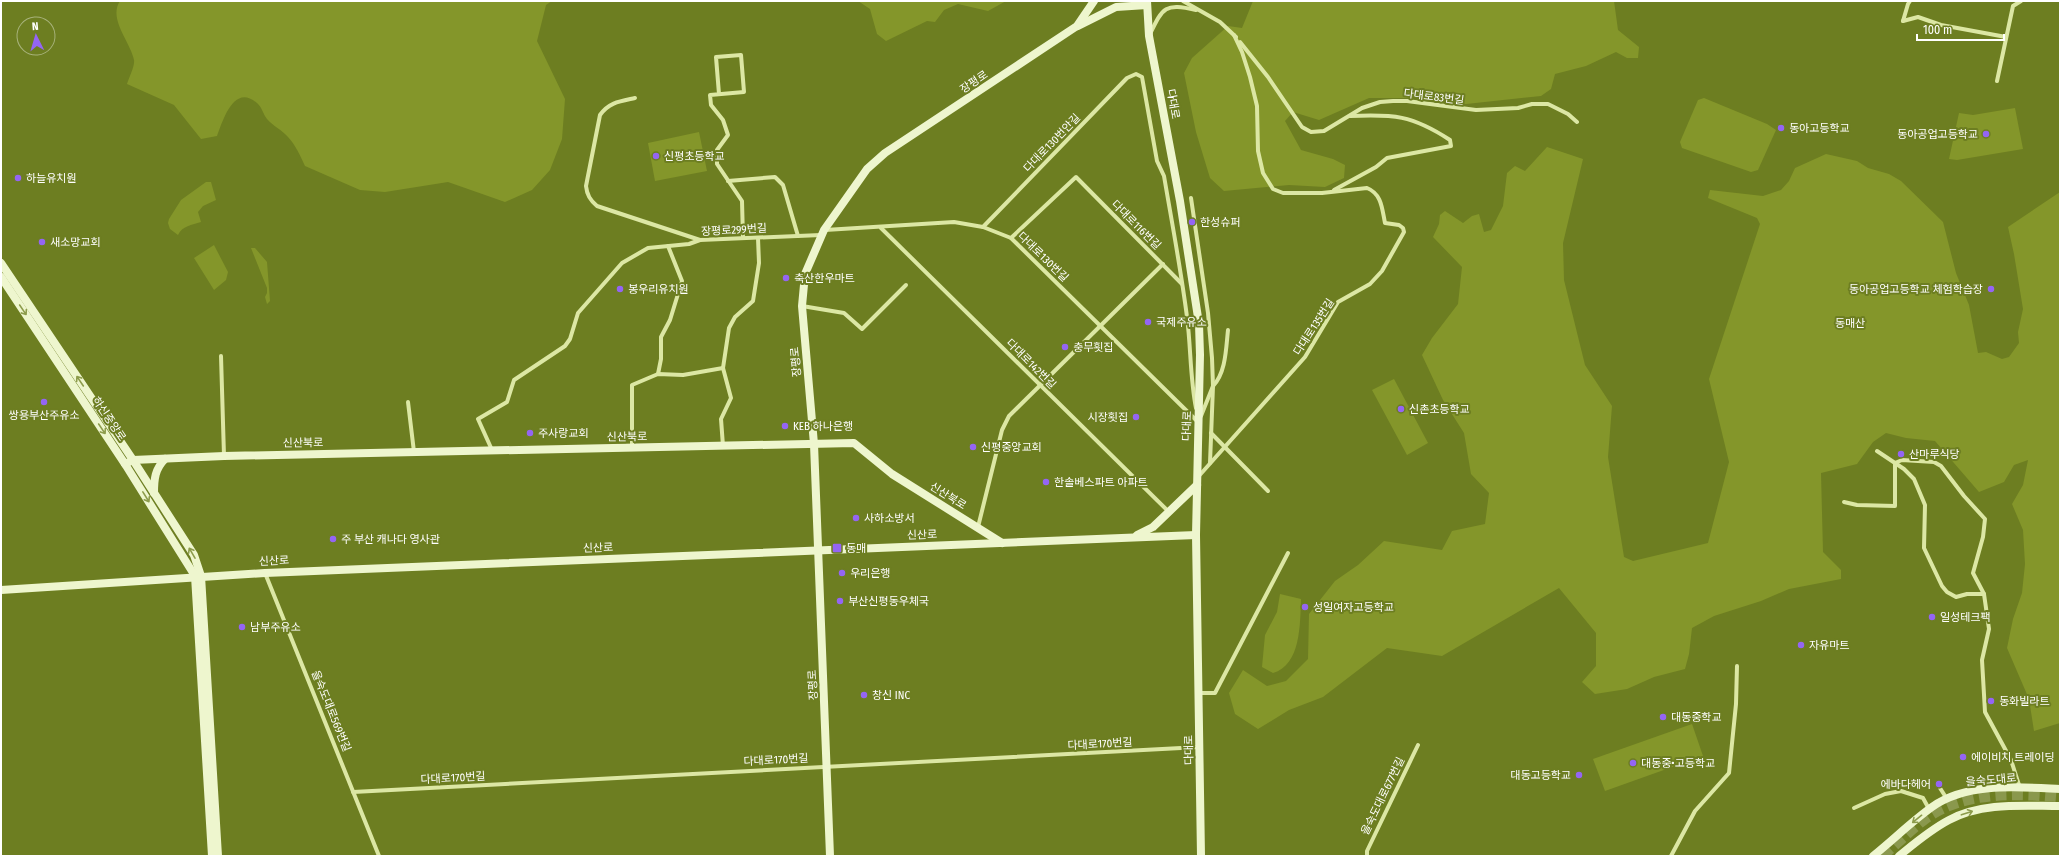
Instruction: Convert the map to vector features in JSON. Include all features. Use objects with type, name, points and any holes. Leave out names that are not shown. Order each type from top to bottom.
[{"type":"street","name":"장평로","points":[[830,856],[828,767],[814,444],[802,306],[805,274],[823,233],[867,169],[885,153],[1077,26],[1094,1]]},
{"type":"street","name":"다대로83번길","points":[[1184,1],[1220,22],[1234,35],[1268,77],[1302,127],[1311,132],[1324,131],[1362,108],[1380,102],[1393,101],[1407,101],[1476,110],[1518,108],[1532,104],[1548,104],[1568,114],[1577,122]]},
{"type":"street","points":[[1910,1],[1903,21],[1918,17],[1941,25],[2006,37]]},
{"type":"street","points":[[1997,81],[2013,6],[2021,1]]},
{"type":"street","points":[[1077,26],[1116,7],[1147,3]]},
{"type":"street","name":"다대로","points":[[1147,3],[1149,36],[1180,201],[1199,324],[1200,355],[1196,535],[1201,856]]},
{"type":"street","points":[[1149,36],[1160,14],[1169,7],[1180,6],[1202,11]]},
{"type":"street","name":"다대로135번길","points":[[1197,481],[1210,463],[1305,358],[1338,302],[1370,284],[1382,270],[1401,240],[1404,232],[1403,228],[1400,226],[1385,223],[1379,197],[1373,190],[1361,188],[1331,192],[1283,193],[1273,189],[1263,173],[1258,151],[1257,106],[1242,52],[1234,35]]},
{"type":"street","points":[[719,94],[716,57],[741,55],[744,92],[710,95],[711,105],[723,120],[728,135],[717,150],[717,164],[742,202],[743,238]]},
{"type":"street","name":"다대로130번안길","points":[[983,227],[1127,78],[1136,74],[1142,77],[1157,161],[1164,176],[1183,284]]},
{"type":"street","points":[[635,98],[611,104],[605,108],[600,115],[586,186],[587,194],[590,200],[597,206],[700,240]]},
{"type":"street","points":[[1331,192],[1376,167],[1387,158],[1451,146],[1450,140],[1436,131],[1402,117],[1385,114],[1349,116]]},
{"type":"street","points":[[728,181],[775,177],[783,185],[798,236]]},
{"type":"street","name":"다대로116번길","points":[[1011,238],[1076,177],[1183,284]]},
{"type":"street","points":[[1191,198],[1208,313],[1212,386],[1210,463]]},
{"type":"street","name":"다대로130번길","points":[[823,233],[936,222],[954,222],[983,227],[1011,238],[1198,422]]},
{"type":"street","name":"다대로142번길","points":[[881,228],[1170,513]]},
{"type":"street","name":"장평로299번길","points":[[492,451],[478,418],[507,402],[514,380],[565,346],[570,338],[578,313],[622,263],[648,248],[689,244],[700,240],[798,236],[823,233]]},
{"type":"street","points":[[723,446],[721,419],[731,398],[723,368],[729,328],[735,317],[753,301],[759,263],[758,238]]},
{"type":"street","points":[[658,374],[661,359],[661,337],[670,320],[682,281],[668,246]]},
{"type":"street","points":[[1,263],[133,460],[194,555],[198,576],[218,856]]},
{"type":"street","points":[[978,527],[1004,422],[1163,264]]},
{"type":"street","name":"하신중앙로","points":[[1,277],[198,576]]},
{"type":"street","points":[[1183,284],[1190,345],[1190,382],[1198,422]]},
{"type":"street","points":[[802,306],[844,313],[862,329],[906,285]]},
{"type":"street","points":[[1198,422],[1212,386],[1219,380],[1225,357],[1228,330]]},
{"type":"street","points":[[221,356],[224,456]]},
{"type":"street","points":[[632,448],[632,385],[658,374],[683,375],[723,368]]},
{"type":"street","points":[[408,402],[414,452]]},
{"type":"street","points":[[1211,433],[1268,491]]},
{"type":"street","name":"신산북로","points":[[125,464],[133,460],[224,456],[854,443],[858,444],[892,474],[1002,543]]},
{"type":"street","points":[[1877,451],[1895,463],[1914,479],[1925,505],[1924,548],[1942,586],[1947,592],[1956,597],[1967,594],[1984,594]]},
{"type":"street","points":[[154,494],[154,477],[158,466],[165,459]]},
{"type":"street","points":[[1895,463],[1902,460],[1934,462],[1941,466],[1964,496],[1985,519],[1983,538],[1973,574],[1984,594],[1990,629],[1982,660],[1985,712],[2011,760],[2020,788]]},
{"type":"street","points":[[1844,502],[1857,505],[1895,506],[1895,463]]},
{"type":"street","points":[[1133,537],[1153,527],[1170,513],[1197,481]]},
{"type":"street","name":"신산로","points":[[1,590],[198,576],[1196,535]]},
{"type":"street","points":[[1198,693],[1215,693],[1288,553]]},
{"type":"street","name":"을숙도대로569번길","points":[[265,573],[379,856]]},
{"type":"street","points":[[198,576],[212,856]]},
{"type":"street","points":[[1671,856],[1695,811],[1729,773],[1736,704],[1737,666]]},
{"type":"street","name":"을숙도대로677번길","points":[[1367,856],[1367,851],[1418,745]]},
{"type":"street","name":"다대로170번길","points":[[353,792],[1200,747]]},
{"type":"street","points":[[1940,788],[1947,799]]},
{"type":"street","name":"을숙도대로","points":[[1874,856],[1929,809],[1959,794],[1979,790],[2020,788],[2060,789]]},
{"type":"street","points":[[1854,808],[1885,794],[1901,791],[1923,798],[1929,809]]},
{"type":"street","points":[[1899,856],[1928,833],[1948,821],[1966,813],[2001,807],[2060,806]]},
{"type":"green space","points":[[120,1],[552,1],[546,5],[537,41],[565,99],[562,139],[550,170],[532,190],[505,202],[448,182],[385,192],[360,190],[305,166],[291,140],[267,119],[257,103],[249,98],[242,97],[236,100],[226,113],[217,136],[201,139],[174,105],[127,84],[133,68],[134,60],[118,23],[117,8]]},
{"type":"green space","points":[[858,1],[1006,1],[988,11],[958,4],[944,10],[935,22],[927,21],[886,41],[877,34],[870,9]]},
{"type":"green space","points":[[1253,1],[1614,1],[1618,30],[1639,47],[1638,58],[1627,58],[1616,52],[1586,66],[1555,74],[1551,89],[1541,96],[1457,105],[1418,98],[1369,98],[1319,120],[1293,112],[1285,121],[1301,150],[1333,159],[1345,165],[1344,178],[1325,187],[1289,185],[1224,191],[1210,178],[1196,132],[1184,73],[1192,58],[1228,26],[1242,28]]},
{"type":"green space","points":[[1704,98],[1767,124],[1776,130],[1758,170],[1751,172],[1682,148],[1680,142],[1698,100]]},
{"type":"green space","points":[[2015,108],[2023,149],[1957,160],[1949,159],[1959,113],[1973,115]]},
{"type":"green space","points":[[699,132],[707,171],[655,181],[648,143]]},
{"type":"green space","name":"동매산","points":[[1547,147],[1583,159],[1563,243],[1564,280],[1585,365],[1612,406],[1608,457],[1624,557],[1633,561],[1708,543],[1729,462],[1709,379],[1760,224],[1757,218],[1708,198],[1710,190],[1763,196],[1781,190],[1789,181],[1795,168],[1826,154],[1857,161],[1868,168],[1889,174],[1901,181],[1943,222],[1956,273],[1969,305],[1978,353],[1986,352],[2002,359],[2009,357],[2019,343],[2018,332],[2023,309],[2008,227],[2060,192],[2060,723],[2034,731],[2029,699],[2007,648],[2013,619],[2022,593],[2025,564],[2023,530],[2012,504],[2023,485],[2028,460],[2014,465],[2004,482],[1979,492],[1935,441],[1906,438],[1886,433],[1873,442],[1857,464],[1821,473],[1823,552],[1841,570],[1841,579],[1789,589],[1761,601],[1714,616],[1692,628],[1689,654],[1685,669],[1654,677],[1627,689],[1595,694],[1582,682],[1596,666],[1596,633],[1559,588],[1442,656],[1387,648],[1323,697],[1289,710],[1258,729],[1235,714],[1229,693],[1243,670],[1267,686],[1286,681],[1308,659],[1309,614],[1335,581],[1358,565],[1384,541],[1442,550],[1452,531],[1485,524],[1489,493],[1471,474],[1464,433],[1443,400],[1422,355],[1432,338],[1458,304],[1462,267],[1433,237],[1439,224],[1440,215],[1445,211],[1463,223],[1472,216],[1479,214],[1484,232],[1491,230],[1503,206],[1507,173],[1515,166],[1525,171]]},
{"type":"green space","points":[[206,182],[211,182],[216,200],[203,206],[198,212],[201,222],[185,228],[178,235],[170,229],[168,223],[169,219],[181,200]]},
{"type":"green space","points":[[214,245],[228,272],[226,280],[214,290],[194,258]]},
{"type":"green space","points":[[251,248],[255,248],[267,262],[270,301],[267,304],[265,297],[267,288]]},
{"type":"green space","points":[[1394,379],[1428,443],[1407,455],[1372,390]]},
{"type":"green space","points":[[1927,449],[1933,451],[1934,456],[1918,456],[1918,450]]},
{"type":"green space","points":[[1280,594],[1301,599],[1300,620],[1294,653],[1289,662],[1282,669],[1273,673],[1262,667],[1265,635],[1277,612]]},
{"type":"green space","points":[[1692,724],[1703,756],[1605,791],[1593,759]]},
{"type":"tunnel","points":[[1882,856],[1926,818],[1941,809],[1957,803],[1973,798],[2008,795],[2060,797]]},
{"type":"place","name":"동아고등학교","points":[[1781,128]]},
{"type":"place","name":"동아공업고등학교","points":[[1986,134]]},
{"type":"place","name":"신평초등학교","points":[[656,156]]},
{"type":"place","name":"하늘유치원","points":[[18,178]]},
{"type":"place","name":"한성슈퍼","points":[[1192,222]]},
{"type":"place","name":"새소망교회","points":[[42,242]]},
{"type":"place","name":"축산한우마트","points":[[786,278]]},
{"type":"place","name":"봉우리유치원","points":[[620,289]]},
{"type":"place","name":"동아공업고등학교 체험학습장","points":[[1991,289]]},
{"type":"place","name":"국제주유소","points":[[1148,322]]},
{"type":"place","name":"충무횟집","points":[[1065,347]]},
{"type":"place","name":"쌍용부산주유소","points":[[44,402]]},
{"type":"place","name":"신촌초등학교","points":[[1401,409]]},
{"type":"place","name":"시장횟집","points":[[1136,417]]},
{"type":"place","name":"KEB 하나은행","points":[[785,426]]},
{"type":"place","name":"주사랑교회","points":[[530,433]]},
{"type":"place","name":"신평중앙교회","points":[[973,447]]},
{"type":"place","name":"산마루식당","points":[[1901,454]]},
{"type":"place","name":"한솔베스파트 아파트","points":[[1046,482]]},
{"type":"place","name":"사하소방서","points":[[856,518]]},
{"type":"place","name":"주 부산 캐나다 영사관","points":[[333,539]]},
{"type":"place","name":"동매","points":[[837,548]]},
{"type":"place","name":"우리은행","points":[[842,573]]},
{"type":"place","name":"부산신평동우체국","points":[[840,601]]},
{"type":"place","name":"성일여자고등학교","points":[[1305,607]]},
{"type":"place","name":"일성테크팩","points":[[1932,617]]},
{"type":"place","name":"남부주유소","points":[[242,627]]},
{"type":"place","name":"자유마트","points":[[1801,645]]},
{"type":"place","name":"창신 INC","points":[[864,695]]},
{"type":"place","name":"동화빌라트","points":[[1991,701]]},
{"type":"place","name":"대동중학교","points":[[1663,717]]},
{"type":"place","name":"에이비치 트레이딩","points":[[1963,757]]},
{"type":"place","name":"대동중•고등학교","points":[[1633,763]]},
{"type":"place","name":"대동고등학교","points":[[1579,775]]},
{"type":"place","name":"에바다헤어","points":[[1939,784]]}]
